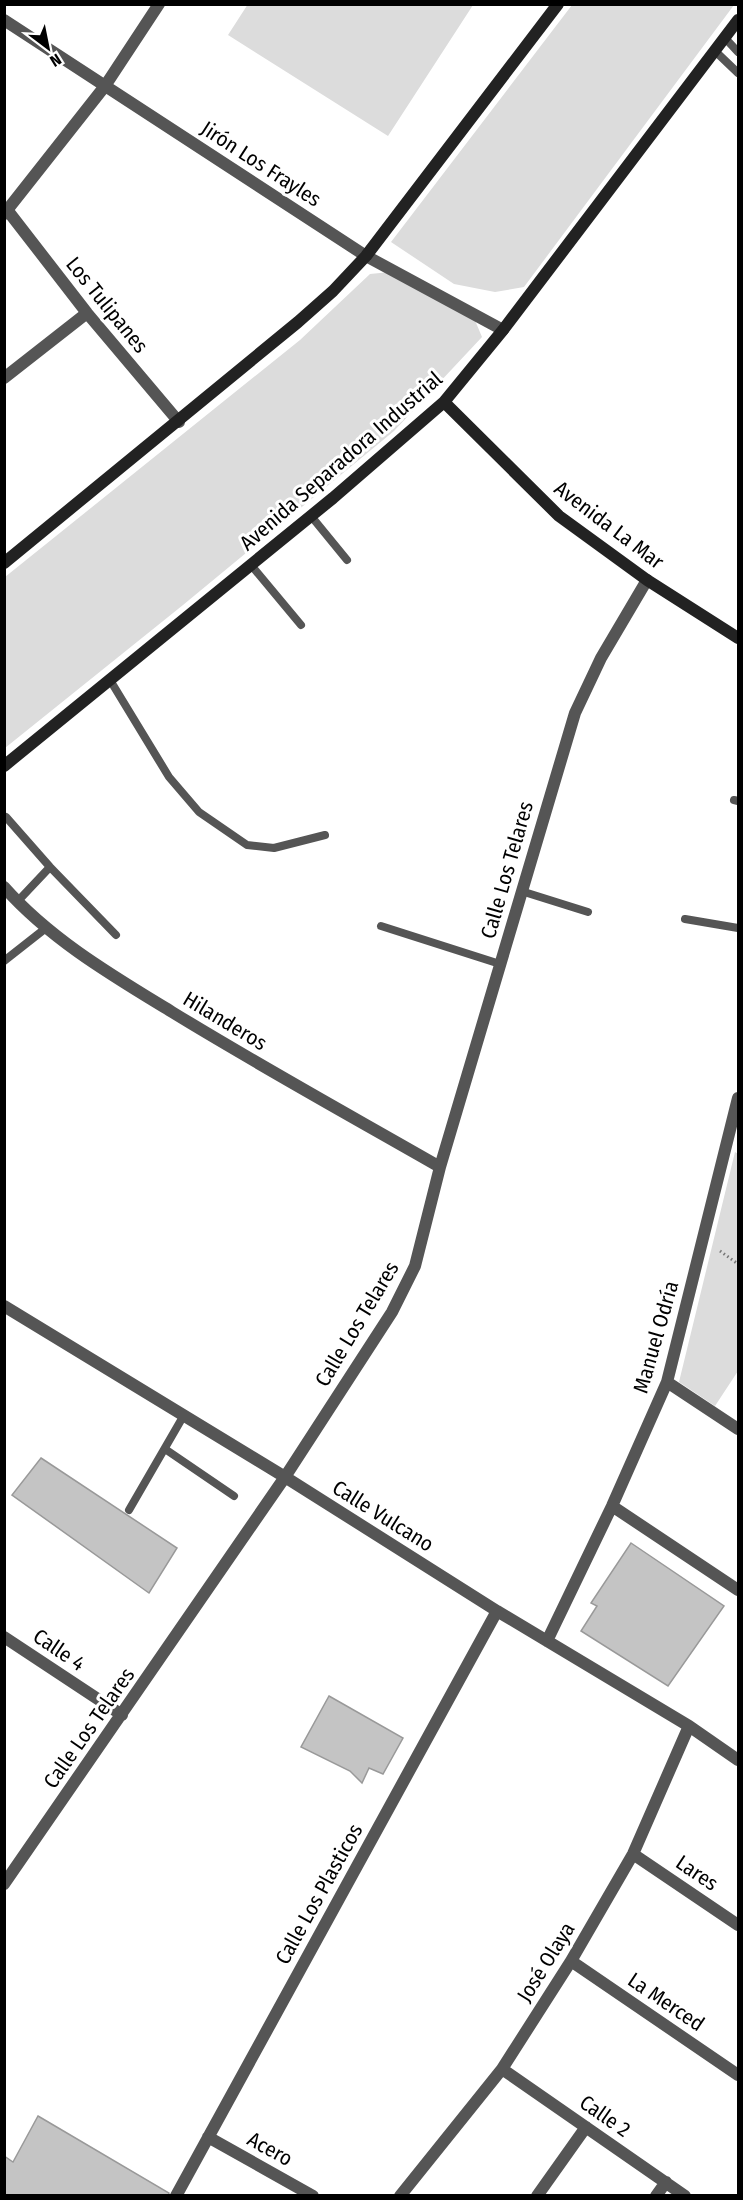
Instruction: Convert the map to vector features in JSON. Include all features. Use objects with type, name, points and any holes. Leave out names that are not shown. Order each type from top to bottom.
[{"type":"main road","points":[[4,563],[179,422],[333,291],[366,256],[558,4]]},
{"type":"main road","name":"Avenida Separadora Industrial","points":[[4,766],[311,516],[444,402],[503,330],[726,39],[738,20]]},
{"type":"main road","points":[[726,39],[738,31]]},
{"type":"main road","name":"Avenida La Mar","points":[[444,402],[559,516],[647,580],[738,638]]},
{"type":"street","points":[[6,212],[105,86],[159,4]]},
{"type":"street","name":"Jirón Los Frayles","points":[[4,20],[366,256],[503,330]]},
{"type":"street","name":"Los Tulipanes","points":[[6,212],[179,422]]},
{"type":"street","points":[[4,378],[87,313]]},
{"type":"street","name":"Calle Los Telares","points":[[4,1884],[285,1477],[392,1312],[415,1266],[440,1167],[575,713],[602,658],[647,580]]},
{"type":"street","name":"Hilanderos","points":[[4,887],[46,928],[108,972],[205,1032],[440,1167]]},
{"type":"street","name":"Manuel Odría","points":[[547,1641],[612,1506],[667,1382],[738,1098]]},
{"type":"street","points":[[727,1141],[738,1148]]},
{"type":"street","name":"Calle Vulcano","points":[[4,1306],[285,1477],[496,1611],[689,1726],[738,1760]]},
{"type":"street","points":[[667,1382],[738,1429]]},
{"type":"street","points":[[612,1506],[738,1590]]},
{"type":"street","name":"Calle Los Plasticos","points":[[176,2196],[496,1611]]},
{"type":"street","name":"Calle 4","points":[[4,1637],[122,1715]]},
{"type":"street","name":"José Olaya","points":[[400,2196],[502,2068],[571,1961],[633,1854],[689,1726]]},
{"type":"street","name":"Lares","points":[[633,1854],[738,1925]]},
{"type":"street","name":"La Merced","points":[[571,1961],[738,2075]]},
{"type":"street","name":"Calle 2","points":[[502,2068],[685,2196]]},
{"type":"street","points":[[537,2196],[586,2127]]},
{"type":"street","name":"Acero","points":[[208,2137],[313,2196]]},
{"type":"street","points":[[656,2196],[666,2182]]},
{"type":"lane","points":[[726,39],[738,52]]},
{"type":"lane","points":[[715,51],[738,73]]},
{"type":"lane","points":[[311,516],[347,560]]},
{"type":"lane","points":[[250,565],[301,625]]},
{"type":"lane","points":[[110,680],[169,777],[199,812],[247,845],[274,848],[325,835]]},
{"type":"lane","points":[[6,817],[50,867],[116,935]]},
{"type":"lane","points":[[17,902],[50,867]]},
{"type":"lane","points":[[521,891],[588,912]]},
{"type":"lane","points":[[685,919],[738,928]]},
{"type":"lane","points":[[381,926],[500,964]]},
{"type":"lane","points":[[4,961],[46,928]]},
{"type":"lane","points":[[129,1510],[184,1415]]},
{"type":"lane","points":[[165,1449],[234,1496]]},
{"type":"path","points":[[720,1251],[738,1264]]},
{"type":"shaded area","points":[[248,4],[473,5],[388,136],[228,35]]},
{"type":"shaded area","points":[[572,5],[734,5],[524,287],[495,292],[454,284],[391,242]]},
{"type":"shaded area","points":[[390,272],[474,318],[482,337],[394,431],[5,748],[5,577],[300,340],[370,274]]},
{"type":"shaded area","points":[[735,1152],[738,1154],[738,1371],[715,1406],[679,1382]]},
{"type":"building","points":[[41,1458],[177,1548],[149,1593],[12,1495]]},
{"type":"building","points":[[631,1543],[724,1606],[668,1686],[581,1631],[597,1606],[591,1603]]},
{"type":"building","points":[[329,1696],[403,1738],[383,1774],[369,1768],[362,1783],[350,1771],[301,1747]]},
{"type":"building","points":[[38,2116],[169,2193],[168,2196],[4,2196],[4,2156],[13,2162]]}]
